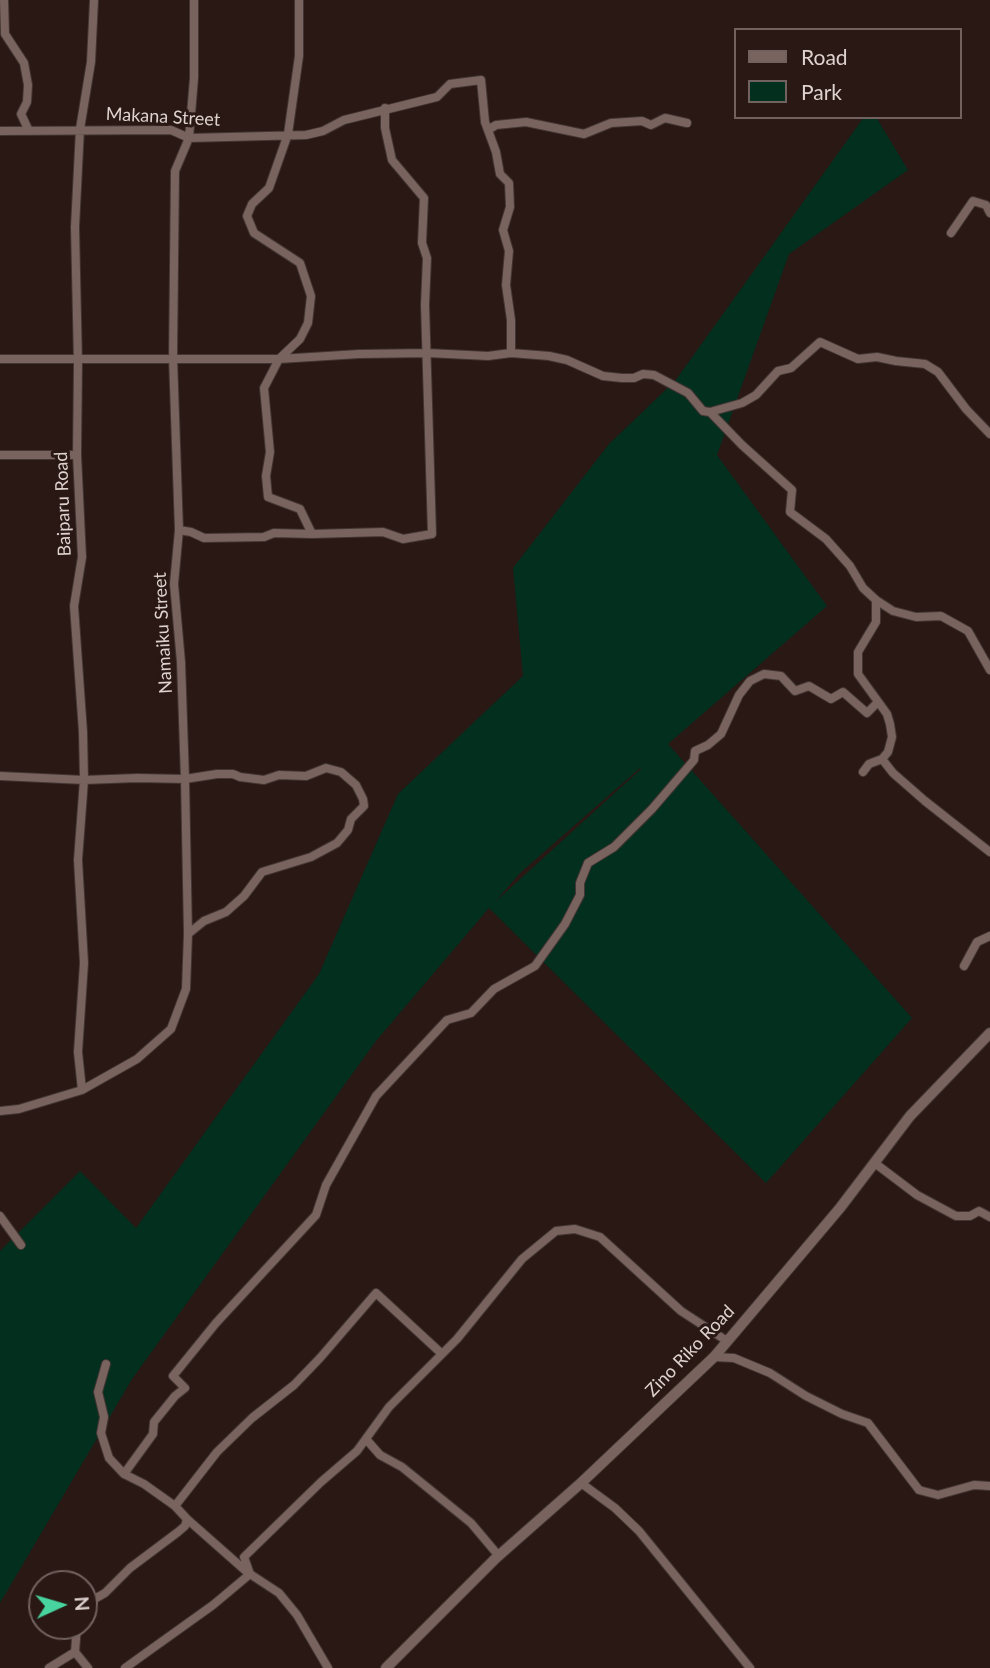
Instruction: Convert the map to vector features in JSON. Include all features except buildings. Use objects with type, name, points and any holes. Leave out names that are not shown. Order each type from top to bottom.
[{"type":"street","points":[[4,0],[2,35],[24,63],[27,102],[21,114],[29,131]]},
{"type":"street","name":"Baiparu Road","points":[[82,1090],[78,1052],[84,963],[78,860],[84,780],[74,606],[82,558],[77,455],[75,227],[80,129],[91,62],[94,0]]},
{"type":"street","name":"Namaiku Street","points":[[0,1111],[19,1109],[82,1090],[137,1059],[171,1029],[186,989],[188,934],[185,779],[181,662],[174,584],[179,530],[173,358],[175,172],[189,138],[194,78],[194,0]]},
{"type":"street","points":[[299,0],[299,56],[288,134],[269,188],[252,204],[247,216],[254,233],[300,263],[311,296],[308,323],[300,339],[279,359],[264,388],[270,452],[266,476],[268,497],[300,509],[312,534]]},
{"type":"street","name":"Makana Street","points":[[0,131],[171,130],[189,138],[306,135],[385,108],[437,97],[450,84],[481,80],[488,130]]},
{"type":"street","points":[[179,530],[204,538],[264,537],[274,533],[383,533],[403,539],[432,534],[425,305],[427,258],[422,243],[424,198],[392,160],[385,128],[385,108]]},
{"type":"street","points":[[511,354],[511,320],[506,285],[509,251],[503,230],[510,207],[509,183],[499,174],[496,152],[488,130],[496,125],[526,122],[584,134],[611,123],[642,121],[650,125],[666,118],[687,123]]},
{"type":"street","points":[[951,233],[973,201],[986,205],[990,213]]},
{"type":"street","points":[[0,359],[279,359],[428,353],[550,356],[567,360],[603,376],[622,379],[643,374],[654,376],[679,387],[704,411],[710,412],[741,403],[756,395],[778,370],[791,368],[820,342],[858,359],[877,357],[896,362],[925,364],[938,372],[966,409],[990,434]]},
{"type":"street","points":[[710,412],[741,445],[792,490],[790,512],[826,539],[850,566],[863,588],[876,600],[893,611],[916,617],[941,616],[968,631],[990,670]]},
{"type":"street","points":[[0,455],[77,455]]},
{"type":"street","points":[[863,772],[888,752],[892,737],[887,714],[858,674],[858,652],[876,622],[876,600]]},
{"type":"street","points":[[124,1474],[153,1434],[153,1422],[185,1388],[173,1376],[216,1323],[316,1215],[326,1185],[376,1096],[447,1020],[471,1013],[494,989],[535,966],[565,924],[580,895],[580,883],[588,863],[614,846],[652,809],[694,760],[695,751],[709,745],[721,734],[739,695],[750,681],[764,674],[781,676],[794,691],[809,686],[831,699],[843,692],[867,713],[878,702]]},
{"type":"street","points":[[882,759],[893,773],[925,801],[990,852]]},
{"type":"street","points":[[0,776],[84,780],[185,779],[233,774],[264,780],[279,775],[306,776],[326,768],[341,772],[356,785],[364,806],[351,819],[348,830],[337,843],[311,857],[257,875],[244,895],[226,912],[204,921],[188,934]]},
{"type":"street","points":[[964,966],[977,943],[990,936]]},
{"type":"street","name":"Zino Riko Road","points":[[386,1668],[498,1555],[581,1483],[714,1357],[876,1164],[909,1116],[990,1032]]},
{"type":"street","points":[[876,1164],[917,1195],[956,1216],[970,1216],[979,1211],[990,1217]]},
{"type":"street","points":[[0,1216],[21,1245]]},
{"type":"street","points":[[250,1573],[244,1557],[357,1451],[388,1407],[442,1354],[522,1259],[556,1231],[575,1229],[600,1237],[681,1311],[727,1341]]},
{"type":"street","points":[[175,1506],[217,1452],[252,1418],[294,1385],[376,1293],[442,1354]]},
{"type":"street","points":[[714,1357],[734,1358],[771,1373],[806,1396],[842,1414],[868,1423],[919,1490],[939,1495],[974,1485],[990,1486]]},
{"type":"street","points":[[106,1364],[98,1392],[104,1417],[101,1433],[109,1458],[124,1474],[144,1483],[175,1506],[250,1573],[279,1593],[297,1615],[328,1668]]},
{"type":"street","points":[[366,1439],[380,1455],[402,1467],[471,1522],[498,1555]]},
{"type":"street","points":[[581,1483],[615,1508],[639,1531],[751,1668]]},
{"type":"street","points":[[98,1597],[130,1568],[185,1526],[187,1519]]},
{"type":"street","points":[[125,1668],[213,1605],[250,1573]]},
{"type":"street","points":[[76,1640],[75,1652],[88,1668]]},
{"type":"street","points":[[49,1668],[75,1652]]},
{"type":"green space","points":[[863,119],[877,119],[908,170],[789,254],[717,455],[827,606],[668,744],[912,1018],[766,1183],[489,908],[376,1041],[132,1379],[0,1603],[0,1251],[80,1171],[136,1228],[319,974],[398,794],[523,676],[513,568],[609,444],[675,381]],"holes":[[[641,769],[495,902],[520,873]]]}]
